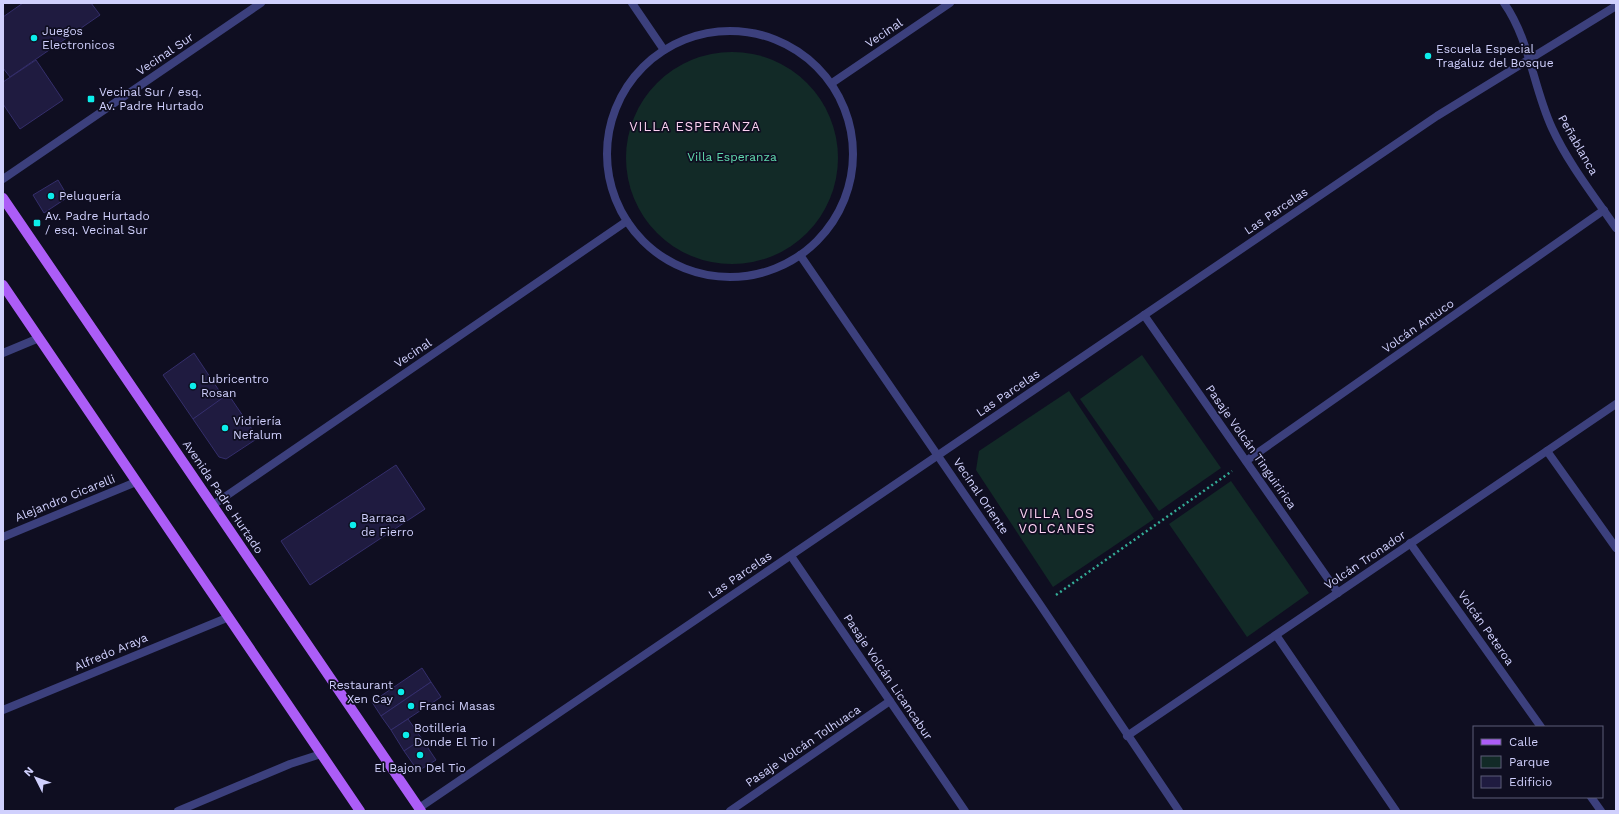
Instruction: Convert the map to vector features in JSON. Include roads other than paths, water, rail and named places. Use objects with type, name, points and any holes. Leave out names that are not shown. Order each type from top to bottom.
[{"type":"main road","name":"Avenida Padre Hurtado","points":[[3,198],[213,504],[420,810]]},
{"type":"main road","points":[[3,285],[360,811]]},
{"type":"street","name":"Vecinal Sur","points":[[3,179],[261,3]]},
{"type":"street","points":[[632,3],[664,50]]},
{"type":"street","name":"Vecinal","points":[[832,83],[950,3]]},
{"type":"street","name":"Peñablanca","points":[[1504,3],[1522,35],[1540,97],[1552,128],[1565,152],[1616,228]]},
{"type":"street","name":"Las Parcelas","points":[[420,810],[1437,116],[1616,6]]},
{"type":"street","points":[[736,30],[754,32],[790,45],[820,68],[832,83],[850,122],[853,143],[853,164],[842,206],[831,225],[817,241],[800,255],[783,265],[746,276],[726,277],[706,275],[669,261],[653,250],[627,221],[617,204],[611,186],[607,147],[610,128],[615,109],[635,76],[648,62],[664,50],[680,41],[698,34],[736,30]]},
{"type":"street","name":"Volcán Antuco","points":[[1246,461],[1604,210]]},
{"type":"street","name":"Vecinal","points":[[213,504],[627,221]]},
{"type":"street","name":"Vecinal Oriente","points":[[800,255],[939,455],[1178,811]]},
{"type":"street","name":"Pasaje Volcán Tinguiririca","points":[[1144,315],[1338,593]]},
{"type":"street","points":[[3,353],[39,338]]},
{"type":"street","name":"Volcán Tronador","points":[[1127,736],[1616,404]]},
{"type":"street","points":[[1547,451],[1616,548]]},
{"type":"street","name":"Alejandro Cicarelli","points":[[3,537],[136,482]]},
{"type":"street","name":"Volcán Peteroa","points":[[1410,543],[1540,726]]},
{"type":"street","name":"Pasaje Volcán Licancabur","points":[[791,556],[965,811]]},
{"type":"street","name":"Alfredo Araya","points":[[3,710],[229,617]]},
{"type":"street","points":[[1276,635],[1396,811]]},
{"type":"street","name":"Pasaje Volcán Tolhuaca","points":[[730,811],[890,701]]},
{"type":"street","points":[[178,811],[290,764],[321,754]]},
{"type":"street","points":[[1592,798],[1601,811]]},
{"type":"place","name":"Juegos Electronicos","points":[[34,38]]},
{"type":"place","name":"Escuela Especial Tragaluz del Bosque","points":[[1428,56]]},
{"type":"place","name":"Vecinal Sur / esq. Av. Padre Hurtado","points":[[91,99]]},
{"type":"place","name":"Peluquería","points":[[51,196]]},
{"type":"place","name":"Av. Padre Hurtado / esq. Vecinal Sur","points":[[37,223]]},
{"type":"place","name":"Lubricentro Rosan","points":[[193,386]]},
{"type":"place","name":"Vidriería Nefalum","points":[[225,428]]},
{"type":"place","name":"Barraca de Fierro","points":[[353,525]]},
{"type":"place","name":"Restaurant Xen Cay","points":[[401,692]]},
{"type":"place","name":"Franci Masas","points":[[411,706]]},
{"type":"place","name":"Botilleria Donde El Tio I","points":[[406,735]]},
{"type":"place","name":"El Bajon Del Tio","points":[[420,755]]},
{"type":"district","name":"VILLA ESPERANZA","points":[[695,126]]},
{"type":"district","name":"VILLA LOS VOLCANES","points":[[1057,520]]},
{"type":"park label","name":"Villa Esperanza","points":[[732,157]]}]
